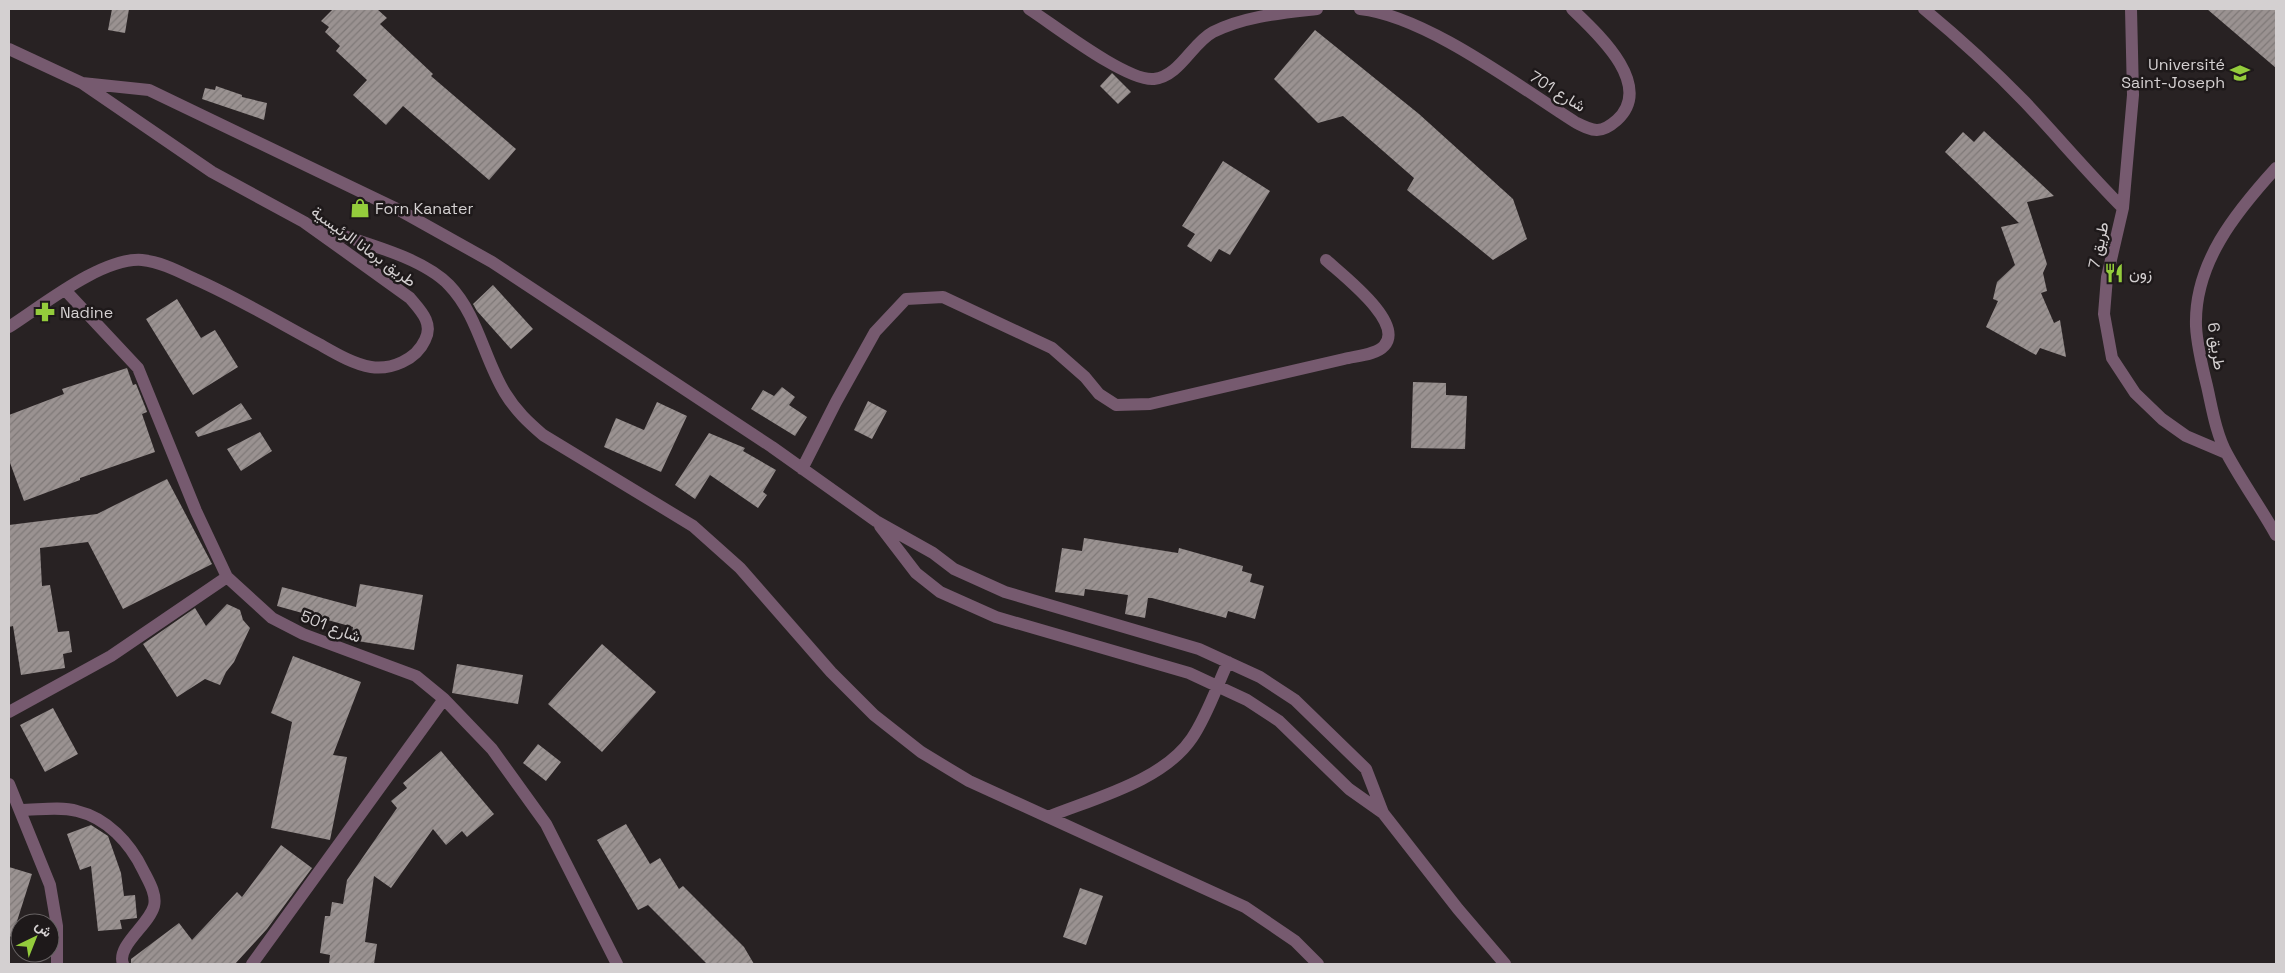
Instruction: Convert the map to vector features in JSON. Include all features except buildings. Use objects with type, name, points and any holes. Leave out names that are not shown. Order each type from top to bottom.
[{"type":"street","points":[[1029,9],[1116,67],[1134,75],[1154,79],[1171,72],[1211,33],[1232,24],[1267,16],[1317,9]]},
{"type":"street","name":"شارع 701","points":[[1360,9],[1370,10],[1405,22],[1442,39],[1575,122],[1592,130],[1603,130],[1623,114],[1630,101],[1630,86],[1605,41],[1572,9]]},
{"type":"street","name":"طريق 7","points":[[1924,9],[1963,41],[2024,102],[2092,178],[2123,208],[2113,245],[2104,314],[2112,358],[2135,392],[2162,419],[2186,436],[2226,453]]},
{"type":"street","points":[[2123,208],[2133,95],[2131,9]]},
{"type":"street","name":"طريق برمانا الرئيسية","points":[[9,49],[82,83],[212,172],[304,222],[410,298],[423,312],[429,328],[425,340],[417,352],[404,361],[389,367],[370,367],[346,358],[221,290],[162,264],[141,260],[123,261],[92,274],[9,327]]},
{"type":"street","points":[[82,83],[149,90],[398,210],[492,262],[703,401],[876,521],[933,553],[954,569],[1005,592],[1169,638],[1260,677],[1295,700],[1366,769],[1383,813]]},
{"type":"street","name":"طريق 6","points":[[2276,168],[2255,191],[2216,246],[2197,298],[2196,325],[2198,349],[2216,427],[2226,453],[2276,536]]},
{"type":"street","points":[[304,222],[424,266],[449,285],[469,313],[504,392],[521,417],[544,435],[693,526],[740,568],[831,672],[874,716],[921,752],[969,781],[1245,907],[1295,942],[1318,964]]},
{"type":"street","points":[[802,469],[836,402],[875,332],[906,299],[943,298],[1052,348],[1085,377],[1099,394],[1116,405],[1150,404],[1367,353],[1384,346],[1388,339],[1386,324],[1379,308],[1326,260]]},
{"type":"street","name":"شارع 501","points":[[66,290],[138,368],[196,511],[227,577],[272,618],[303,634],[416,676],[444,699],[492,749],[546,824],[617,964]]},
{"type":"street","points":[[876,521],[916,573],[940,592],[996,617],[1161,664],[1247,700],[1279,721],[1349,789],[1383,813],[1458,909],[1505,964]]},
{"type":"street","points":[[9,712],[111,656],[227,577]]},
{"type":"street","points":[[1048,818],[1150,776],[1170,763],[1191,739],[1211,706],[1217,686],[1228,662]]},
{"type":"street","points":[[252,964],[297,905],[444,699]]},
{"type":"street","points":[[9,784],[50,885],[57,926],[57,964]]},
{"type":"street","points":[[20,810],[76,810],[100,819],[124,840],[141,866],[152,889],[155,905],[147,920],[123,951],[121,959],[124,964]]},
{"type":"place","name":"Université Saint-Joseph","points":[[2240,73]]},
{"type":"place","name":"Forn Kanater","points":[[360,208]]},
{"type":"place","name":"زون","points":[[2114,273]]},
{"type":"place","name":"Nadine","points":[[45,312]]}]
